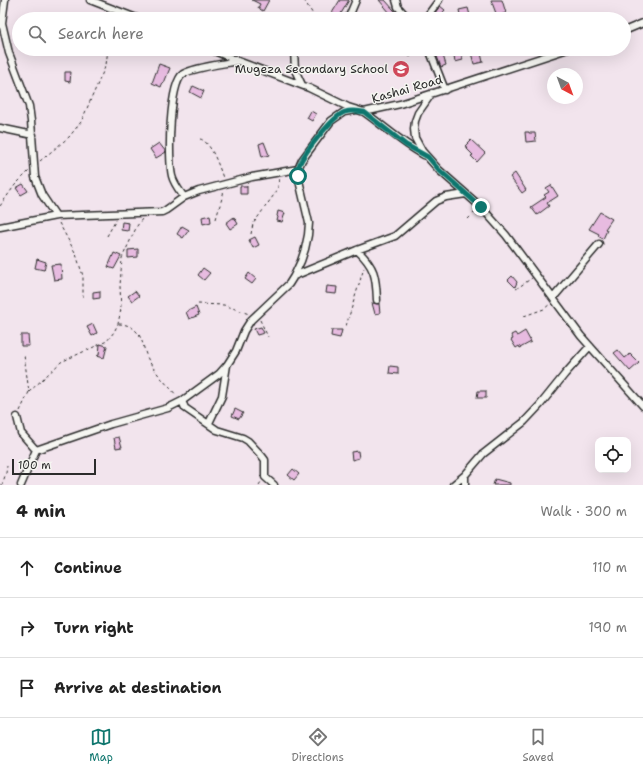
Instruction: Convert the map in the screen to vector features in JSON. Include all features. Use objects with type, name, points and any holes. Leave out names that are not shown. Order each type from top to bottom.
[{"type":"street","points":[[4,0],[2,23],[11,59],[29,106],[33,135],[34,166],[38,186],[56,216]]},
{"type":"street","points":[[90,0],[121,12]]},
{"type":"street","points":[[351,12],[356,0]]},
{"type":"street","points":[[396,0],[398,7],[402,12]]},
{"type":"street","points":[[430,12],[439,0]]},
{"type":"street","points":[[631,28],[643,23]]},
{"type":"street","name":"Kashai Road","points":[[226,56],[302,85],[356,110],[364,112],[400,104],[547,56]]},
{"type":"street","points":[[294,56],[295,70],[302,85]]},
{"type":"street","points":[[432,56],[445,90]]},
{"type":"street","points":[[184,197],[176,187],[172,176],[171,164],[172,110],[178,79],[183,74],[238,61]]},
{"type":"street","points":[[432,93],[418,113],[415,121],[414,129],[418,144],[439,170],[481,207],[506,235],[590,346],[643,406]]},
{"type":"street","points":[[21,485],[36,450],[112,424],[168,408],[182,401],[219,374],[228,365],[236,351],[244,331],[257,314],[283,291],[294,276],[305,250],[309,223],[298,169],[305,156],[331,121],[344,112],[356,110]]},
{"type":"street","points":[[364,112],[406,145],[428,157]]},
{"type":"street","points":[[0,128],[33,135]]},
{"type":"street","points":[[0,227],[56,216],[155,213],[166,210],[184,197],[199,191],[298,169]]},
{"type":"street","points":[[294,276],[395,236],[436,201],[446,197],[466,194]]},
{"type":"street","points":[[553,298],[599,244]]},
{"type":"street","points":[[357,250],[367,259],[373,271],[377,300]]},
{"type":"street","points":[[453,485],[465,475],[483,454],[524,422],[590,346]]},
{"type":"street","points":[[209,423],[222,396],[228,365]]},
{"type":"street","points":[[182,401],[186,408],[222,432],[248,441],[262,456],[266,464],[264,472],[265,477],[274,485]]},
{"type":"street","points":[[17,417],[21,434],[36,450]]},
{"type":"street","points":[[465,475],[465,485]]},
{"type":"path","points":[[304,0],[312,12]]},
{"type":"path","points":[[0,206],[15,185],[34,166],[69,137],[81,122],[106,65],[107,56]]},
{"type":"path","points":[[200,139],[206,142],[217,161],[226,184],[216,219]]},
{"type":"path","points":[[250,234],[253,224],[276,192],[279,173]]},
{"type":"path","points":[[468,219],[481,207]]},
{"type":"path","points":[[17,417],[29,392],[61,362],[107,341],[118,324],[121,309],[120,286],[122,258],[137,226],[146,213]]},
{"type":"path","points":[[107,236],[119,214]]},
{"type":"path","points":[[56,216],[76,254],[83,276],[83,296]]},
{"type":"path","points":[[346,326],[367,259]]},
{"type":"path","points":[[516,289],[535,275]]},
{"type":"path","points":[[524,316],[544,309],[553,298]]},
{"type":"path","points":[[198,304],[224,305],[257,314],[268,336]]},
{"type":"path","points":[[118,324],[131,327],[136,330],[152,366],[182,401]]},
{"type":"path","points":[[24,355],[29,392]]},
{"type":"path","points":[[1,485],[6,473],[6,466]]},
{"type":"building","points":[[252,0],[269,0],[263,11],[258,8],[260,4]]},
{"type":"building","points":[[340,0],[349,0],[342,12],[333,12]]},
{"type":"building","points":[[379,0],[385,0],[396,12],[389,12]]},
{"type":"building","points":[[491,0],[502,0],[506,12],[496,12]]},
{"type":"building","points":[[440,6],[445,10],[443,12],[436,12]]},
{"type":"building","points":[[468,8],[469,12],[459,12],[459,10]]},
{"type":"building","points":[[437,56],[443,56],[446,65],[441,67]]},
{"type":"building","points":[[454,56],[462,56],[463,60],[455,62]]},
{"type":"building","points":[[472,56],[482,56],[483,62],[474,64]]},
{"type":"building","points":[[159,64],[170,68],[161,87],[152,83]]},
{"type":"building","points":[[65,72],[71,72],[70,82],[65,81]]},
{"type":"building","points":[[193,86],[204,91],[201,98],[190,92]]},
{"type":"building","points":[[311,111],[316,114],[312,121],[307,118]]},
{"type":"building","points":[[525,132],[535,133],[536,141],[526,142]]},
{"type":"building","points":[[471,140],[485,153],[477,162],[465,146]]},
{"type":"building","points":[[264,142],[269,155],[262,157],[259,144]]},
{"type":"building","points":[[159,143],[166,152],[156,158],[150,149]]},
{"type":"building","points":[[515,173],[526,190],[522,193],[510,177]]},
{"type":"building","points":[[23,184],[28,191],[21,195],[16,188]]},
{"type":"building","points":[[551,185],[558,196],[547,203],[549,206],[537,215],[531,207],[546,197],[544,195],[549,192],[546,188]]},
{"type":"building","points":[[240,186],[247,186],[247,194],[240,194]]},
{"type":"building","points":[[278,211],[285,213],[282,222],[277,221]]},
{"type":"building","points":[[600,212],[612,219],[605,229],[607,230],[603,239],[598,236],[599,234],[589,229]]},
{"type":"building","points":[[210,215],[211,222],[203,224],[202,217]]},
{"type":"building","points":[[234,217],[238,224],[230,229],[226,223]]},
{"type":"building","points":[[122,222],[129,223],[128,231],[121,230]]},
{"type":"building","points":[[182,226],[189,230],[183,238],[177,234]]},
{"type":"building","points":[[255,237],[259,245],[253,248],[249,240]]},
{"type":"building","points":[[138,249],[138,257],[128,258],[128,250]]},
{"type":"building","points":[[114,253],[121,256],[114,269],[108,267]]},
{"type":"building","points":[[37,259],[46,262],[44,270],[35,268]]},
{"type":"building","points":[[61,264],[62,279],[54,280],[51,265]]},
{"type":"building","points":[[203,268],[210,273],[204,280],[198,275]]},
{"type":"building","points":[[249,273],[256,279],[252,284],[245,279]]},
{"type":"building","points":[[512,276],[517,282],[515,287],[508,280]]},
{"type":"building","points":[[327,286],[337,287],[336,294],[326,293]]},
{"type":"building","points":[[100,291],[100,298],[93,299],[93,292]]},
{"type":"building","points":[[135,291],[139,296],[132,301],[128,296]]},
{"type":"building","points":[[372,303],[379,304],[380,313],[375,314]]},
{"type":"building","points":[[196,307],[199,315],[189,319],[186,312]]},
{"type":"building","points":[[93,324],[97,333],[92,336],[87,327]]},
{"type":"building","points":[[261,327],[264,333],[257,335],[254,329]]},
{"type":"building","points":[[332,330],[342,330],[340,338],[331,336]]},
{"type":"building","points":[[525,331],[531,342],[520,348],[519,346],[516,348],[511,340],[513,339],[511,335],[515,333],[517,336]]},
{"type":"building","points":[[21,335],[28,335],[29,346],[21,346]]},
{"type":"building","points":[[100,344],[107,346],[104,358],[97,356],[99,355]]},
{"type":"building","points":[[618,350],[625,358],[630,354],[639,363],[630,371],[614,353]]},
{"type":"building","points":[[390,366],[398,367],[398,374],[389,373]]},
{"type":"building","points":[[478,391],[486,391],[486,398],[477,398]]},
{"type":"building","points":[[235,409],[243,413],[239,419],[232,416]]},
{"type":"building","points":[[119,437],[122,447],[116,448],[114,438]]},
{"type":"building","points":[[358,451],[359,458],[352,460],[351,452]]},
{"type":"building","points":[[293,469],[299,474],[294,480],[288,475]]},
{"type":"building","points":[[495,479],[510,483],[510,485],[493,485]]},
{"type":"place","name":"Mugeza Secondary School","points":[[401,69]]},
{"type":"route","points":[[298,176],[298,169],[302,160],[331,121],[344,112],[356,110],[364,112],[406,145],[428,157],[439,170],[481,207]]}]
